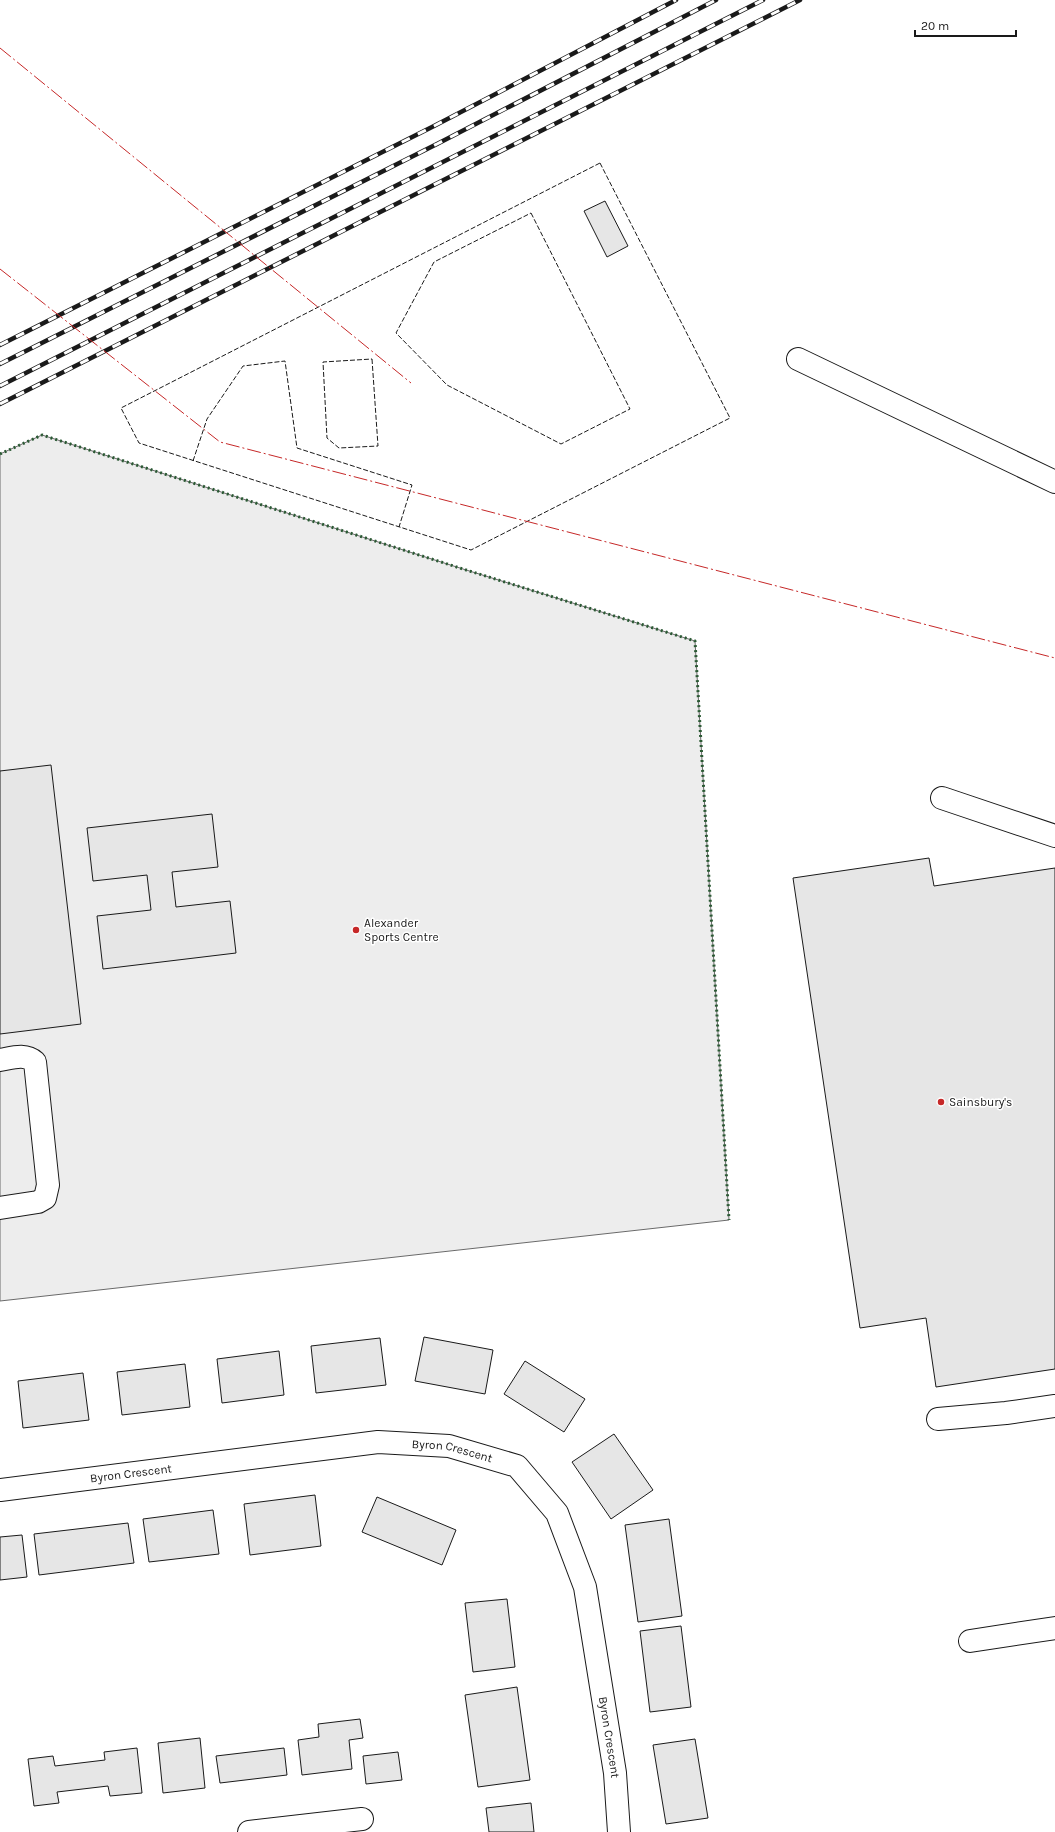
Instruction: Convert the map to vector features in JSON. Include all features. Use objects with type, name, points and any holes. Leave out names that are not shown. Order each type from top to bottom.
[{"type":"street","points":[[798,358],[1055,482]]},
{"type":"street","points":[[942,798],[1055,836]]},
{"type":"street","points":[[0,1060],[24,1056],[30,1057],[35,1062],[48,1185],[45,1198],[38,1202],[0,1208]]},
{"type":"street","points":[[938,1418],[1006,1413],[1055,1406]]},
{"type":"street","name":"Byron Crescent","points":[[0,1490],[378,1442],[449,1446],[517,1466],[557,1513],[585,1587],[615,1773],[619,1832]]},
{"type":"street","points":[[970,1641],[1055,1628]]},
{"type":"street","points":[[249,1832],[362,1819]]},
{"type":"shaded area","name":"Alexander Sports Centre","points":[[42,435],[695,641],[729,1220],[0,1301],[0,454]]},
{"type":"building","points":[[605,201],[628,246],[607,257],[584,211]]},
{"type":"building","points":[[51,765],[81,1024],[0,1034],[0,771]]},
{"type":"building","points":[[212,814],[218,867],[172,872],[176,907],[230,901],[236,953],[103,969],[97,916],[151,910],[147,875],[93,881],[87,828]]},
{"type":"building","name":"Sainsbury's","points":[[929,858],[934,886],[1055,868],[1055,1369],[936,1387],[926,1318],[860,1328],[793,878]]},
{"type":"building","points":[[424,1337],[493,1350],[485,1394],[415,1381]]},
{"type":"building","points":[[380,1338],[386,1385],[316,1393],[311,1346]]},
{"type":"building","points":[[279,1351],[284,1395],[222,1403],[217,1359]]},
{"type":"building","points":[[525,1361],[585,1399],[564,1432],[504,1394]]},
{"type":"building","points":[[185,1364],[190,1407],[122,1415],[117,1372]]},
{"type":"building","points":[[83,1373],[89,1420],[23,1428],[18,1381]]},
{"type":"building","points":[[614,1434],[653,1490],[611,1519],[572,1462]]},
{"type":"building","points":[[315,1495],[321,1546],[250,1555],[244,1504]]},
{"type":"building","points":[[377,1497],[456,1530],[442,1565],[362,1532]]},
{"type":"building","points":[[213,1510],[219,1554],[149,1562],[143,1519]]},
{"type":"building","points":[[669,1519],[682,1616],[638,1622],[625,1525]]},
{"type":"building","points":[[128,1523],[134,1563],[39,1575],[34,1534]]},
{"type":"building","points":[[22,1535],[27,1577],[0,1580],[0,1537]]},
{"type":"building","points":[[507,1599],[515,1667],[473,1672],[465,1603]]},
{"type":"building","points":[[681,1626],[691,1707],[650,1712],[640,1631]]},
{"type":"building","points":[[517,1687],[530,1780],[478,1787],[465,1695]]},
{"type":"building","points":[[360,1719],[363,1738],[349,1740],[352,1769],[302,1775],[298,1740],[319,1737],[318,1724]]},
{"type":"building","points":[[200,1738],[205,1788],[163,1793],[158,1743]]},
{"type":"building","points":[[695,1739],[708,1818],[666,1824],[653,1745]]},
{"type":"building","points":[[137,1748],[142,1793],[110,1796],[108,1786],[57,1792],[59,1803],[34,1806],[28,1759],[53,1756],[55,1766],[105,1760],[104,1752]]},
{"type":"building","points":[[284,1748],[287,1775],[220,1783],[216,1756]]},
{"type":"building","points":[[398,1752],[402,1780],[366,1784],[363,1756]]},
{"type":"building","points":[[531,1803],[534,1832],[489,1832],[486,1808]]},
{"type":"railway","points":[[0,345],[434,126],[676,0]]},
{"type":"railway","points":[[0,364],[437,144],[716,0]]},
{"type":"railway","points":[[0,386],[763,0]]},
{"type":"railway","points":[[0,404],[800,0]]},
{"type":"hedge","points":[[0,454],[42,435],[695,641],[729,1220]]},
{"type":"fence","points":[[600,163],[730,418],[471,550],[139,443],[121,408],[600,163]]},
{"type":"fence","points":[[531,213],[630,409],[561,444],[447,385],[396,333],[434,262],[531,213]]},
{"type":"fence","points":[[372,359],[378,446],[339,448],[327,438],[323,362],[372,359]]},
{"type":"fence","points":[[193,461],[207,419],[243,366],[285,361],[297,448],[412,485],[399,527]]},
{"type":"power","points":[[0,48],[411,383]]},
{"type":"power","points":[[0,269],[220,442],[1055,658]]},
{"type":"place","name":"Alexander Sports Centre","points":[[356,930]]},
{"type":"place","name":"Sainsbury's","points":[[941,1102]]}]
